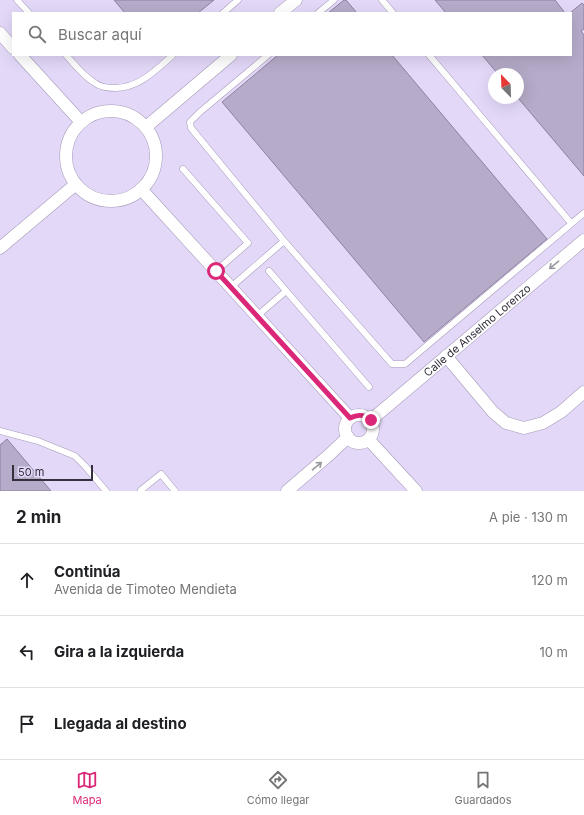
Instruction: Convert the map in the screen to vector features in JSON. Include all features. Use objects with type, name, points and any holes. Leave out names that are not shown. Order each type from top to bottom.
[{"type":"street","points":[[281,12],[296,0]]},
{"type":"street","points":[[0,33],[12,47]]},
{"type":"street","points":[[21,56],[81,122]]},
{"type":"street","points":[[146,126],[230,56]]},
{"type":"street","points":[[114,111],[130,114],[146,126],[156,147],[156,159],[154,170],[149,180],[141,189],[131,196],[120,200],[108,201],[96,198],[85,192],[76,184],[68,169],[66,152],[68,141],[74,130],[81,122],[99,112],[114,111]]},
{"type":"street","points":[[0,248],[76,184]]},
{"type":"street","points":[[141,189],[350,418]]},
{"type":"street","name":"Calle de Anselmo Lorenzo","points":[[371,420],[584,240]]},
{"type":"street","points":[[446,356],[493,412],[506,423],[524,428],[543,423],[561,412],[584,392]]},
{"type":"street","points":[[355,415],[361,415],[366,416],[371,420],[374,426],[373,434],[369,440],[362,443],[354,442],[348,437],[345,427],[350,418],[355,415]]},
{"type":"street","points":[[287,491],[348,437]]},
{"type":"street","points":[[369,440],[416,491]]},
{"type":"lane","points":[[18,0],[28,12]]},
{"type":"lane","points":[[224,12],[238,0]]},
{"type":"lane","points":[[319,12],[334,0]]},
{"type":"lane","points":[[382,0],[392,12]]},
{"type":"lane","points":[[67,56],[80,71],[95,84],[109,88],[126,88],[144,80],[172,56]]},
{"type":"lane","points":[[267,56],[190,122],[191,128],[284,241],[392,364],[405,364],[584,213]]},
{"type":"lane","points":[[430,56],[571,224]]},
{"type":"lane","points":[[183,169],[248,244],[216,271]]},
{"type":"lane","points":[[231,286],[284,241]]},
{"type":"lane","points":[[269,271],[369,387]]},
{"type":"lane","points":[[257,316],[286,291]]},
{"type":"lane","points":[[0,431],[38,441],[75,456],[106,491]]},
{"type":"lane","points":[[142,491],[141,490],[161,474],[175,491]]},
{"type":"building","points":[[114,0],[214,0],[199,12],[124,12]]},
{"type":"building","points":[[346,0],[356,12],[329,12]]},
{"type":"building","points":[[435,0],[555,0],[564,12],[445,12]]},
{"type":"building","points":[[582,3],[584,5],[584,29],[581,31],[584,35],[584,176],[523,104],[524,68],[493,68],[483,56],[572,56],[572,12]]},
{"type":"building","points":[[277,56],[393,56],[547,239],[424,342],[222,102]]},
{"type":"building","points":[[7,439],[51,491],[0,491],[0,445]]},
{"type":"route","points":[[216,271],[350,418],[355,415],[361,415],[366,416],[371,420]]}]
